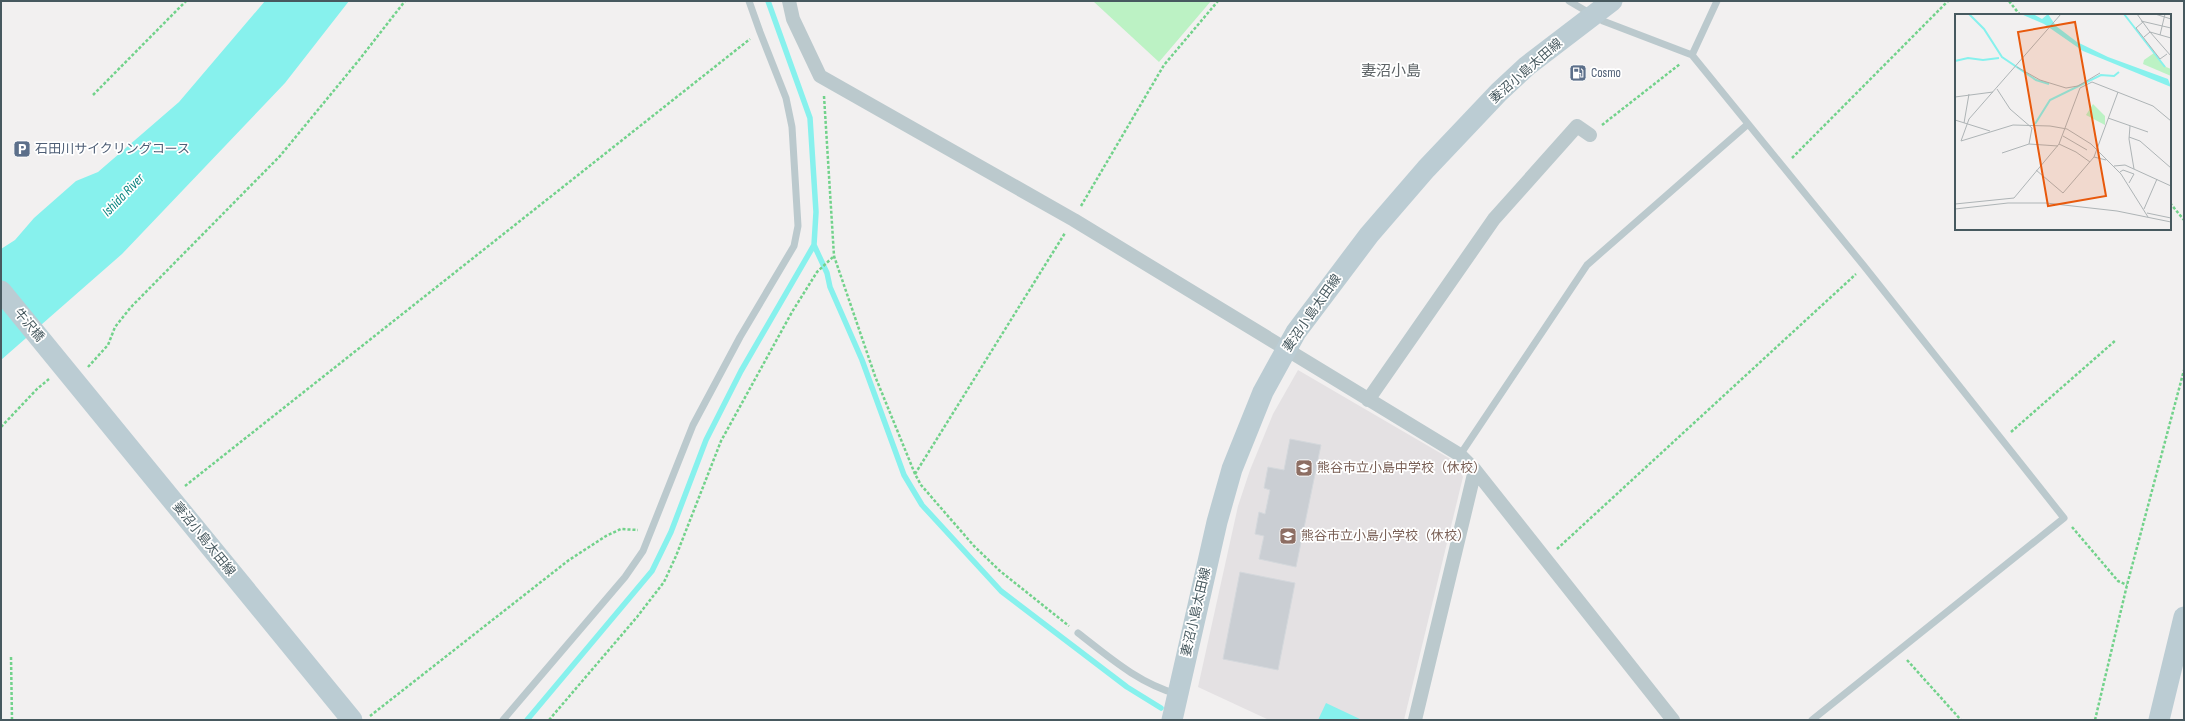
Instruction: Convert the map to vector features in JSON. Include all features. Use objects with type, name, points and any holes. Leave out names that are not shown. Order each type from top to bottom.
[{"type":"main road","name":"妻沼小島太田線","points":[[1172,720],[1217,522],[1232,469],[1255,411],[1285,350],[1328,288],[1426,169],[1499,92],[1527,66],[1592,14],[1612,1]]},
{"type":"main road","name":"牛沢橋","points":[[1,291],[56,358]]},
{"type":"main road","name":"妻沼小島太田線","points":[[56,358],[352,720]]},
{"type":"main road","points":[[2159,720],[2184,618]]},
{"type":"street","points":[[789,1],[793,19],[820,76],[1074,220],[1460,456],[1475,470],[1673,720]]},
{"type":"street","points":[[1368,400],[1494,219],[1577,126],[1590,135]]},
{"type":"street","points":[[1414,720],[1475,470]]},
{"type":"lane","points":[[503,720],[625,577],[643,551],[693,425],[740,337],[794,246],[798,226],[792,127],[786,98],[760,32],[750,1]]},
{"type":"lane","points":[[1569,1],[1603,21],[1692,55],[1864,266],[2064,518],[1812,720]]},
{"type":"lane","points":[[1692,55],[1717,1]]},
{"type":"lane","points":[[1460,456],[1587,266],[1748,124]]},
{"type":"lane","points":[[1078,633],[1131,674],[1161,690],[1178,694]]},
{"type":"path","points":[[93,94],[186,1]]},
{"type":"path","points":[[73,378],[97,359],[108,345],[115,327],[131,307],[280,156],[359,60],[405,1]]},
{"type":"path","points":[[915,474],[1074,220],[1164,65],[1218,1]]},
{"type":"path","points":[[1783,167],[1948,1]]},
{"type":"path","points":[[2009,1],[2019,14]]},
{"type":"path","points":[[170,497],[204,472],[760,32]]},
{"type":"path","points":[[1590,135],[1692,55]]},
{"type":"path","points":[[820,76],[824,96],[834,256],[875,376],[915,474],[926,490],[974,546],[1000,571],[1078,633]]},
{"type":"path","points":[[2171,204],[2184,220]]},
{"type":"path","points":[[549,720],[664,582],[676,556],[721,441],[792,312],[817,272],[834,256]]},
{"type":"path","points":[[1545,559],[1579,530],[1864,266]]},
{"type":"path","points":[[2002,440],[2116,340]]},
{"type":"path","points":[[2095,720],[2127,585],[2184,370]]},
{"type":"path","points":[[1,427],[37,389],[52,378]]},
{"type":"path","points":[[2064,518],[2118,582],[2127,585]]},
{"type":"path","points":[[365,720],[575,556],[606,536],[621,529],[650,532]]},
{"type":"path","points":[[1899,650],[1961,720]]},
{"type":"path","points":[[11,657],[12,720]]},
{"type":"shaded area","points":[[1298,370],[1454,461],[1463,477],[1404,720],[1269,720],[1198,687],[1238,506],[1250,470],[1273,414]]},
{"type":"green space","points":[[1093,1],[1211,1],[1159,62]]},
{"type":"water","name":"Ishida River","points":[[265,1],[349,1],[285,83],[122,254],[1,360],[1,249],[15,240],[34,218],[76,181],[98,172],[179,102]]},
{"type":"water","points":[[1326,703],[1362,720],[1318,720]]},
{"type":"building","points":[[1290,439],[1321,445],[1296,567],[1259,559],[1264,536],[1255,534],[1259,512],[1265,514],[1270,490],[1264,488],[1268,467],[1284,470]]},
{"type":"building","points":[[1240,572],[1295,583],[1278,670],[1223,659]]},
{"type":"waterway","points":[[527,720],[652,571],[671,532],[706,440],[741,371],[814,245],[816,212],[810,118],[768,1]]},
{"type":"waterway","points":[[814,245],[827,273],[830,287],[862,360],[904,475],[922,505],[1001,591],[1127,687],[1161,708]]},
{"type":"place","name":"Cosmo","points":[[1578,73]]},
{"type":"place","name":"石田川サイクリングコース","points":[[22,149]]},
{"type":"place","name":"熊谷市立小島中学校（休校）","points":[[1304,468]]},
{"type":"place","name":"熊谷市立小島小学校（休校）","points":[[1288,536]]},
{"type":"district","name":"妻沼小島","points":[[1391,71]]}]
